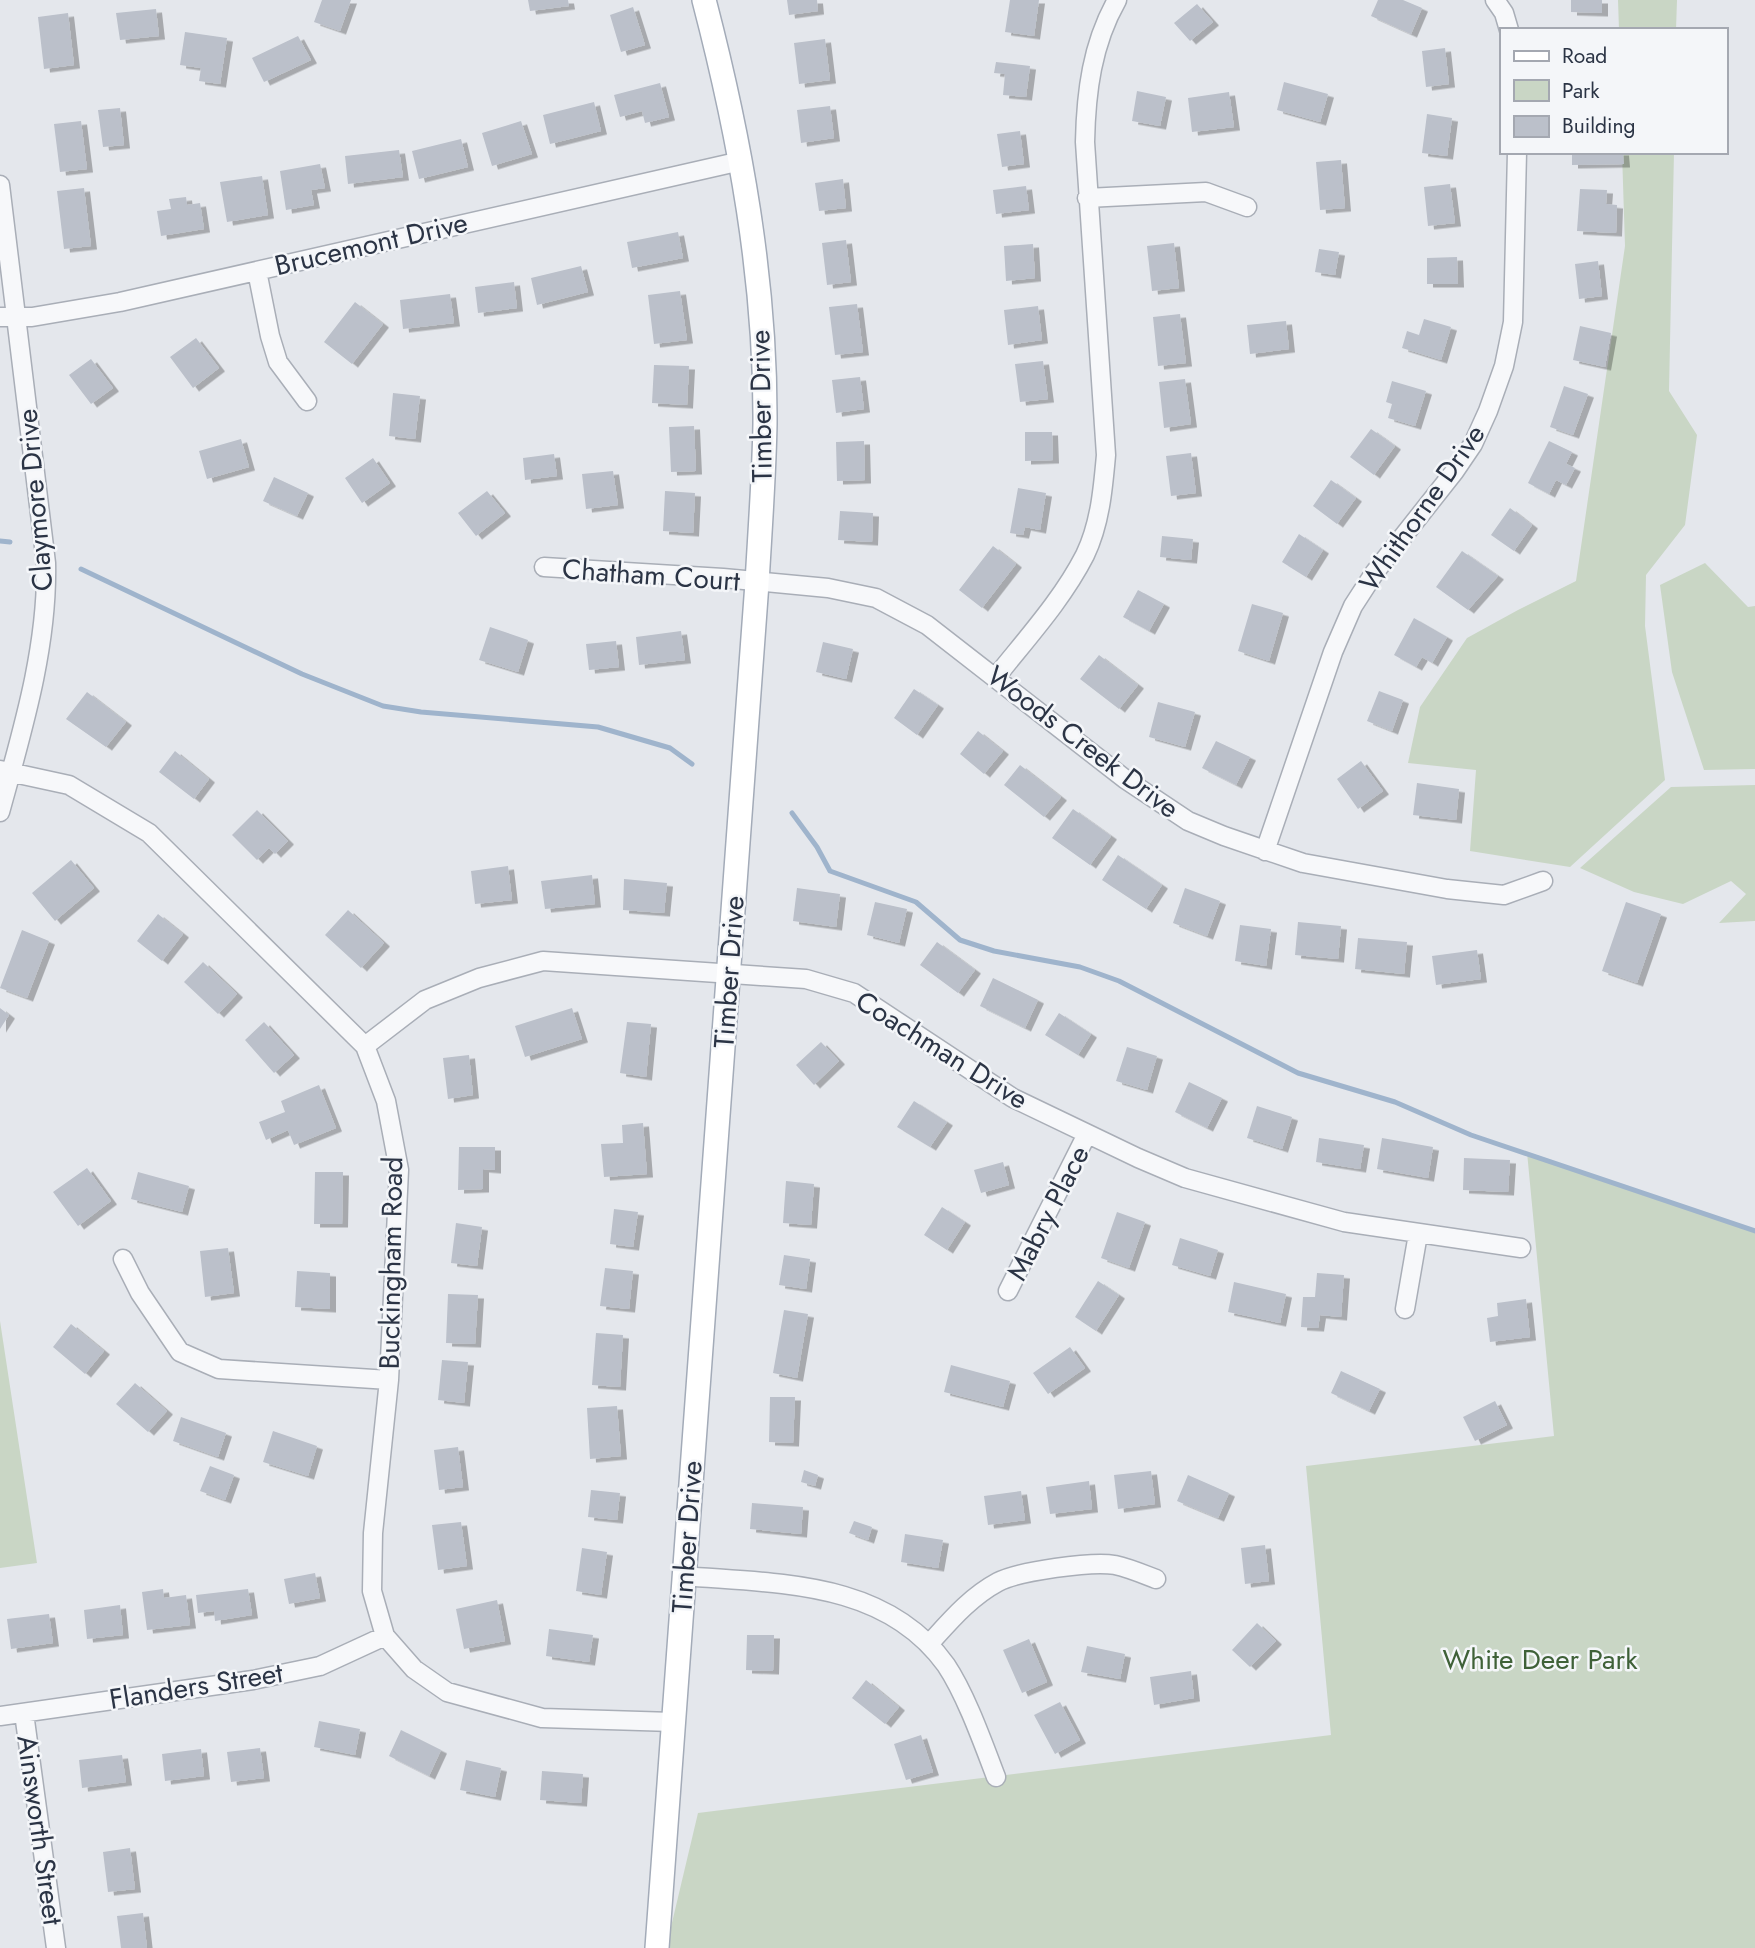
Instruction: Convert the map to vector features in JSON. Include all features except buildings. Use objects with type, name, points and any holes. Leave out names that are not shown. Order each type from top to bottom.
[{"type":"main road","name":"Timber Drive","points":[[657,1948],[757,583],[765,423],[752,236],[741,161],[704,0]]},
{"type":"street","points":[[996,677],[1046,615],[1086,553],[1097,522],[1103,489],[1106,455],[1087,198],[1086,96],[1093,58],[1107,18],[1117,0]]},
{"type":"street","points":[[1495,0],[1504,13],[1508,28]]},
{"type":"street","name":"Whithorne Drive","points":[[1265,851],[1333,652],[1353,606],[1375,572],[1466,453],[1483,422],[1496,389],[1513,322],[1517,154]]},
{"type":"street","name":"Brucemont Drive","points":[[8,317],[82,309],[741,161]]},
{"type":"street","name":"Claymore Drive","points":[[0,185],[8,317],[46,563],[47,592],[34,673],[5,771],[0,812]]},
{"type":"street","points":[[1087,198],[1206,192],[1247,207]]},
{"type":"street","points":[[257,271],[278,362],[307,401]]},
{"type":"street","name":"Chatham Court","points":[[544,567],[723,578],[757,583]]},
{"type":"street","name":"Woods Creek Drive","points":[[757,583],[828,588],[876,598],[927,625],[1125,779],[1178,814],[1224,836],[1303,863],[1408,883],[1504,895],[1543,881]]},
{"type":"street","name":"Buckingham Road","points":[[5,771],[69,785],[149,833],[365,1046],[386,1101],[399,1170],[389,1380],[373,1533],[372,1591],[385,1636],[414,1669],[447,1692],[542,1718],[673,1722]]},
{"type":"street","name":"Coachman Drive","points":[[365,1046],[425,1000],[479,978],[543,961],[806,979],[854,993],[1013,1098],[1185,1178],[1345,1222],[1521,1248]]},
{"type":"street","name":"Mabry Place","points":[[1008,1291],[1087,1134]]},
{"type":"street","points":[[1405,1309],[1418,1234]]},
{"type":"street","points":[[123,1259],[140,1293],[180,1352],[219,1369],[389,1380]]},
{"type":"street","points":[[929,1644],[976,1596],[1000,1581],[1022,1574],[1042,1569],[1113,1565],[1156,1579]]},
{"type":"street","points":[[684,1576],[792,1586],[847,1596],[903,1621],[929,1644],[947,1668],[996,1777]]},
{"type":"street","name":"Flanders Street","points":[[0,1716],[253,1680],[320,1666],[385,1636]]},
{"type":"street","name":"Ainsworth Street","points":[[24,1713],[56,1948]]},
{"type":"green space","points":[[1618,0],[1677,0],[1676,28],[1619,28]]},
{"type":"green space","points":[[1622,154],[1674,154],[1669,391],[1697,435],[1685,525],[1646,575],[1645,626],[1665,780],[1570,867],[1470,851],[1476,770],[1408,763],[1420,707],[1467,638],[1576,581],[1625,246]]},
{"type":"green space","points":[[1705,563],[1748,607],[1755,606],[1755,769],[1704,770],[1672,672],[1660,585]]},
{"type":"green space","points":[[1755,785],[1755,921],[1719,923],[1746,894],[1731,881],[1683,904],[1634,892],[1580,868],[1671,787]]},
{"type":"green space","name":"White Deer Park","points":[[1527,1152],[1755,1231],[1755,1948],[666,1948],[698,1813],[1331,1735],[1306,1466],[1554,1436]]},
{"type":"green space","points":[[0,1321],[37,1563],[0,1568]]},
{"type":"waterway","points":[[0,541],[10,542]]},
{"type":"waterway","points":[[81,569],[302,674],[383,706],[421,712],[598,727],[670,748],[692,764]]},
{"type":"waterway","points":[[792,813],[817,847],[830,871],[916,902],[960,940],[994,951],[1080,967],[1119,981],[1298,1073],[1395,1102],[1471,1135],[1755,1231]]}]
